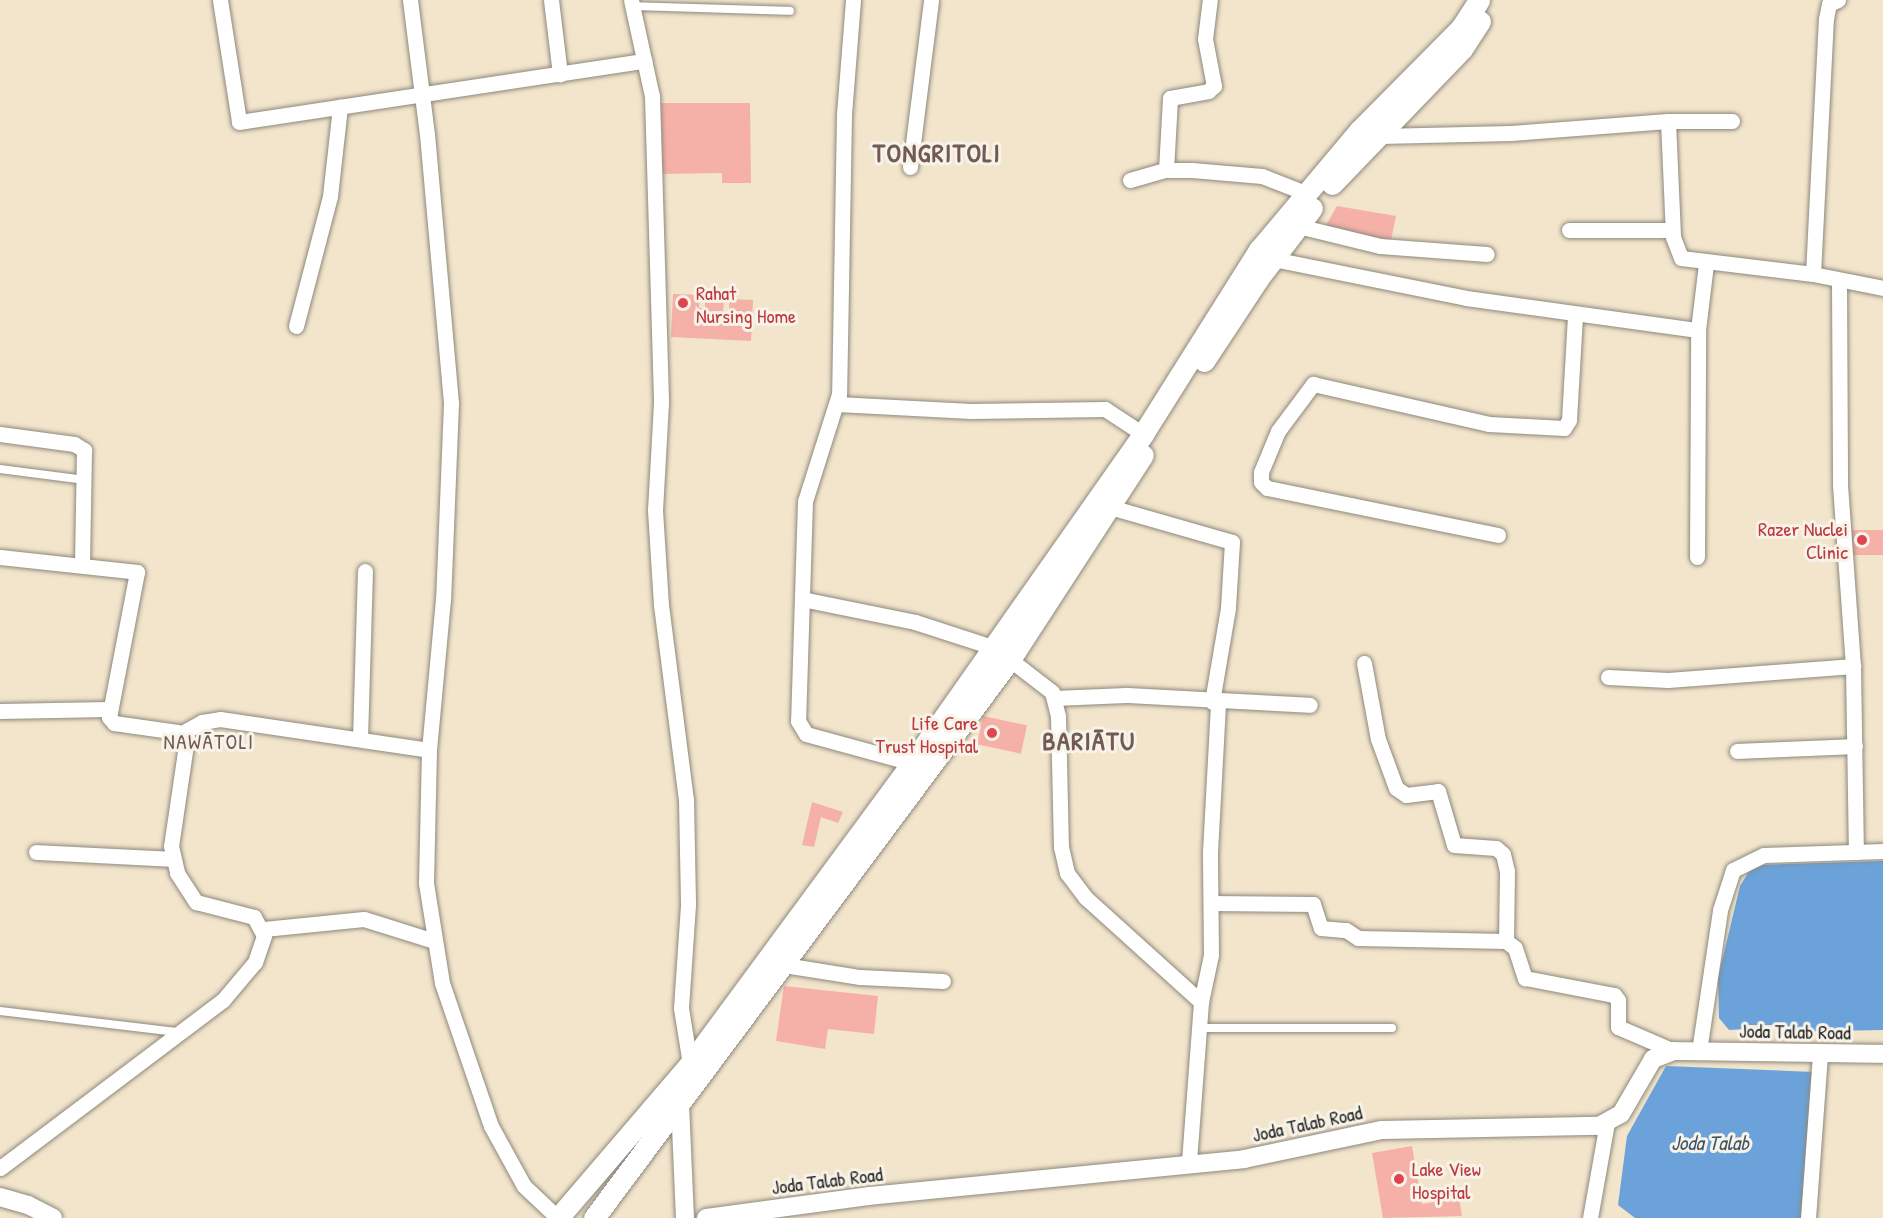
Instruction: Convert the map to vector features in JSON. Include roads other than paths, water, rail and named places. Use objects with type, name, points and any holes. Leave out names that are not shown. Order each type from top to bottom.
[{"type":"main road","points":[[594,1218],[675,1096],[690,1064],[912,763],[1003,653],[1254,258],[1359,131],[1461,28],[1479,0]]},
{"type":"main road","points":[[558,1218],[675,1096],[784,965],[1003,653],[1110,507],[1273,259],[1323,194],[1462,49],[1493,0]]},
{"type":"street","points":[[220,0],[239,122],[644,61]]},
{"type":"street","points":[[410,0],[422,95],[451,403],[443,599],[429,750],[426,883],[434,941],[454,1023],[491,1126],[524,1186],[558,1218]]},
{"type":"street","points":[[550,0],[560,74]]},
{"type":"street","points":[[853,0],[844,115],[837,404],[805,501],[800,730],[912,763]]},
{"type":"street","points":[[910,167],[932,0]]},
{"type":"street","points":[[1166,170],[1170,98],[1208,91],[1214,86],[1205,39],[1210,0]]},
{"type":"street","points":[[1813,274],[1826,20],[1829,4],[1838,0]]},
{"type":"street","points":[[631,3],[652,96],[661,403],[655,510],[661,605],[686,799],[688,905],[681,1008],[690,1064]]},
{"type":"street","points":[[296,326],[330,196],[340,108]]},
{"type":"street","points":[[1379,135],[1511,133],[1668,121],[1732,121]]},
{"type":"street","points":[[1668,121],[1672,230],[1681,258],[1706,264],[1813,274],[1883,288]]},
{"type":"street","points":[[1130,180],[1166,170],[1262,177],[1308,194]]},
{"type":"street","points":[[1298,226],[1342,240],[1380,246],[1486,254]]},
{"type":"street","points":[[1569,230],[1672,230]]},
{"type":"street","points":[[1273,259],[1360,280],[1575,316],[1698,330]]},
{"type":"street","points":[[1697,557],[1698,330],[1706,264]]},
{"type":"street","points":[[1839,281],[1840,485],[1853,666],[1856,852]]},
{"type":"street","points":[[1498,536],[1267,488],[1261,482],[1261,472],[1278,431],[1312,384],[1489,424],[1564,428],[1569,420],[1575,316]]},
{"type":"street","points":[[837,404],[971,411],[1105,409],[1143,434]]},
{"type":"street","points":[[0,434],[79,446],[85,454],[82,565]]},
{"type":"street","points":[[1110,507],[1232,542],[1231,579],[1215,702],[1209,972],[1201,1002],[1202,1028],[1189,1163]]},
{"type":"street","points":[[0,557],[132,570],[138,577],[109,709],[109,717],[114,723],[182,734],[202,722],[220,719],[429,750]]},
{"type":"street","points":[[360,739],[365,571]]},
{"type":"street","points":[[802,599],[915,622],[1003,653],[1040,680],[1054,699],[1061,847],[1067,873],[1086,898],[1201,1002]]},
{"type":"street","points":[[1364,663],[1378,739],[1396,788],[1406,795],[1438,791],[1454,845],[1496,848],[1503,854],[1507,871],[1506,941]]},
{"type":"street","points":[[1608,677],[1668,680],[1853,666]]},
{"type":"street","points":[[1054,699],[1126,695],[1215,702],[1310,705]]},
{"type":"street","points":[[0,711],[109,709]]},
{"type":"street","points":[[0,1168],[182,1033],[242,979],[263,946],[264,929],[254,917],[196,902],[183,887],[172,860],[173,827],[188,747],[182,734]]},
{"type":"street","points":[[1737,751],[1855,746]]},
{"type":"street","points":[[1698,1051],[1720,910],[1733,870],[1764,855],[1883,851]]},
{"type":"street","points":[[36,852],[172,860]]},
{"type":"street","points":[[1211,903],[1313,904],[1321,928],[1346,930],[1358,938],[1506,941],[1515,948],[1525,978],[1614,995],[1618,1000],[1618,1027],[1674,1051]]},
{"type":"street","points":[[264,929],[364,919],[434,941]]},
{"type":"street","points":[[784,965],[860,977],[943,981]]},
{"type":"street","points":[[1592,1217],[1607,1123],[1621,1114],[1653,1059],[1674,1051]]},
{"type":"street","name":"Joda Talab Road","points":[[1674,1051],[1883,1054]]},
{"type":"street","points":[[1808,1218],[1820,1054]]},
{"type":"street","points":[[675,1096],[685,1218]]},
{"type":"street","name":"Joda Talab Road","points":[[706,1218],[1189,1163],[1244,1159],[1382,1130],[1607,1123]]},
{"type":"street","points":[[0,1197],[28,1205],[52,1218]]},
{"type":"lane","points":[[631,3],[790,11]]},
{"type":"lane","points":[[0,469],[85,480]]},
{"type":"lane","points":[[0,1011],[182,1033]]},
{"type":"lane","points":[[1202,1028],[1392,1028]]},
{"type":"water","points":[[1883,861],[1883,1030],[1778,1032],[1774,1025],[1748,1025],[1746,1029],[1729,1030],[1719,1018],[1718,978],[1740,886],[1748,873],[1758,865]]},
{"type":"water","name":"Joda Talab","points":[[1666,1066],[1814,1072],[1804,1218],[1635,1218],[1618,1205],[1627,1136]]},
{"type":"place","name":"Rahat Nursing Home","points":[[683,303]]},
{"type":"place","name":"Razer Nuclei Clinic","points":[[1862,540]]},
{"type":"place","name":"Life Care Trust Hospital","points":[[992,733]]},
{"type":"place","name":"Lake View Hospital","points":[[1399,1179]]},
{"type":"district","name":"TONGRITOLI","points":[[937,153]]},
{"type":"district","name":"BARIĀTU","points":[[1089,741]]},
{"type":"district","name":"NAWĀTOLI","points":[[209,742]]}]
